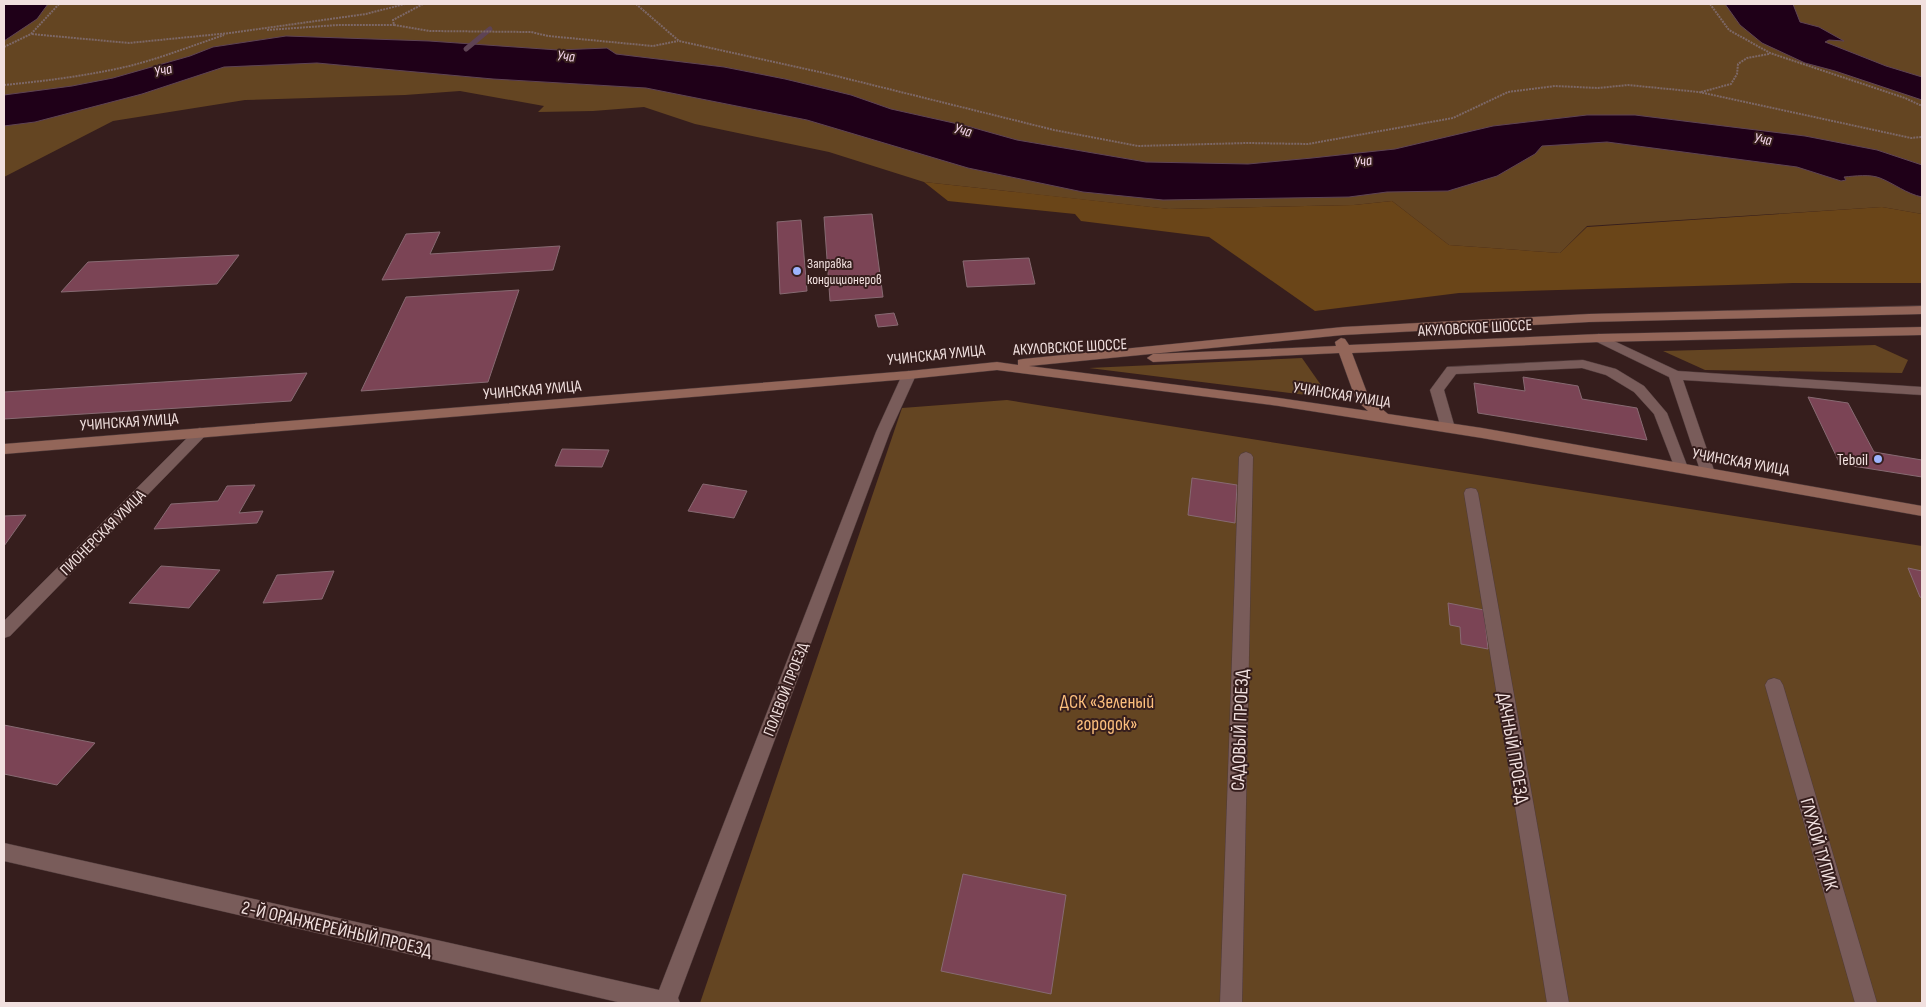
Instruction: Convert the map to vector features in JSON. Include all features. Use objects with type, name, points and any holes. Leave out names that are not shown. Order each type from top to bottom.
[{"type":"main road","name":"АКУЛОВСКОЕ ШОССЕ","points":[[997,366],[1343,331],[1590,318],[1922,310]]},
{"type":"main road","points":[[1343,331],[1340,337],[1343,350],[1364,400],[1386,419]]},
{"type":"main road","name":"АКУЛОВСКОЕ ШОССЕ","points":[[997,366],[1599,338],[1922,331]]},
{"type":"main road","name":"УЧИНСКАЯ УЛИЦА","points":[[4,449],[909,376],[997,366],[1279,402],[1448,428],[1922,511]]},
{"type":"street","points":[[1599,338],[1676,375],[1922,391]]},
{"type":"street","points":[[1448,428],[1437,390],[1452,370],[1583,364],[1611,372],[1639,389],[1660,413],[1681,468]]},
{"type":"street","points":[[1676,375],[1708,473]]},
{"type":"street","name":"ПОЛЕВОЙ ПРОЕЗД","points":[[667,1003],[882,432],[909,376]]},
{"type":"street","name":"ПИОНЕРСКАЯ УЛИЦА","points":[[4,631],[200,434]]},
{"type":"street","name":"САДОВЫЙ ПРОЕЗД","points":[[1231,1003],[1246,458]]},
{"type":"street","name":"ДАЧНЫЙ ПРОЕЗД","points":[[1471,493],[1558,1003]]},
{"type":"street","name":"ГЛУХОЙ ТУПИК","points":[[1774,685],[1866,1003]]},
{"type":"street","name":"2-Й ОРАНЖЕРЕЙНЫЙ ПРОЕЗД","points":[[4,852],[667,1003]]},
{"type":"path","points":[[4,48],[30,34],[59,4]]},
{"type":"path","points":[[4,85],[38,82],[144,62],[230,33],[366,14],[405,4]]},
{"type":"path","points":[[394,25],[393,20],[414,7],[423,4]]},
{"type":"path","points":[[636,4],[679,41]]},
{"type":"path","points":[[1710,4],[1729,30],[1770,54],[1905,98],[1922,106]]},
{"type":"path","points":[[30,34],[129,43],[329,25],[394,25],[430,31],[531,32],[548,36],[653,46],[679,41],[824,73],[1054,130],[1138,146],[1247,143],[1308,144],[1453,118],[1508,92],[1555,86],[1598,88],[1628,85],[1699,92],[1911,138],[1922,137]]},
{"type":"path","points":[[1699,92],[1731,84],[1737,74],[1738,64],[1747,58],[1770,54]]},
{"type":"green space","points":[[4,4],[1922,4],[1922,214],[1882,207],[1587,226],[1560,253],[1449,245],[1392,201],[1354,205],[1169,209],[924,182],[829,152],[695,124],[644,107],[593,111],[538,112],[544,106],[460,91],[405,95],[245,100],[113,121],[4,177]]},
{"type":"green space","points":[[1875,345],[1908,360],[1902,373],[1705,370],[1663,351]]},
{"type":"green space","points":[[1302,358],[1330,398],[1089,368]]},
{"type":"green space","name":"ДСК «Зеленый городок»","points":[[1007,400],[1922,546],[1922,1003],[700,1003],[902,408]]},
{"type":"shaded area","points":[[924,182],[1170,209],[1354,205],[1392,201],[1449,245],[1560,253],[1587,227],[1882,207],[1922,214],[1922,283],[1793,283],[1459,293],[1315,311],[1209,237],[1081,221],[1075,214],[948,201]]},
{"type":"water","points":[[4,4],[48,4],[37,19],[4,41]]},
{"type":"water","points":[[1725,4],[1793,4],[1800,22],[1819,27],[1844,41],[1829,40],[1825,42],[1886,66],[1922,77],[1922,100],[1805,63],[1762,43],[1740,25]]},
{"type":"water","name":"Уча","points":[[286,36],[429,41],[558,50],[607,48],[616,54],[724,67],[785,79],[851,95],[891,109],[967,126],[1017,140],[1146,162],[1248,164],[1312,158],[1395,149],[1493,126],[1587,115],[1635,115],[1805,136],[1877,150],[1922,165],[1922,197],[1872,176],[1844,177],[1846,180],[1841,181],[1797,167],[1607,142],[1542,146],[1535,154],[1497,176],[1448,191],[1387,192],[1349,197],[1163,200],[1083,192],[968,168],[807,120],[646,88],[493,79],[317,63],[224,67],[142,94],[35,122],[4,126],[4,95],[72,86],[113,78],[190,56],[213,47]]},
{"type":"building","points":[[872,214],[883,297],[830,301],[824,217]]},
{"type":"building","points":[[801,220],[807,291],[780,294],[777,222]]},
{"type":"building","points":[[440,232],[430,254],[560,246],[553,270],[382,280],[406,234]]},
{"type":"building","points":[[239,255],[217,284],[61,292],[88,262]]},
{"type":"building","points":[[1029,258],[1035,284],[967,287],[963,261]]},
{"type":"building","points":[[519,290],[488,382],[361,391],[406,297]]},
{"type":"building","points":[[894,313],[898,325],[878,327],[875,315]]},
{"type":"building","points":[[307,373],[291,401],[4,419],[4,392]]},
{"type":"building","points":[[1523,377],[1578,386],[1582,399],[1637,408],[1647,440],[1478,413],[1474,383],[1525,391]]},
{"type":"building","points":[[1808,397],[1848,403],[1874,452],[1922,460],[1922,477],[1840,464]]},
{"type":"building","points":[[562,449],[609,450],[602,467],[555,466]]},
{"type":"building","points":[[1192,478],[1237,485],[1235,523],[1188,515]]},
{"type":"building","points":[[703,484],[747,491],[734,518],[688,511]]},
{"type":"building","points":[[255,485],[239,513],[263,511],[257,523],[154,529],[171,504],[218,501],[227,486]]},
{"type":"building","points":[[26,515],[4,546],[4,516]]},
{"type":"building","points":[[161,566],[220,570],[189,608],[129,603]]},
{"type":"building","points":[[1908,568],[1922,571],[1922,598],[1920,597]]},
{"type":"building","points":[[334,571],[322,599],[263,603],[277,575]]},
{"type":"building","points":[[1448,603],[1484,610],[1488,649],[1461,644],[1460,627],[1450,625]]},
{"type":"building","points":[[4,725],[95,743],[57,785],[4,774]]},
{"type":"building","points":[[963,874],[1066,895],[1051,994],[941,971]]},
{"type":"waterway","points":[[466,49],[490,29]]},
{"type":"place","name":"Заправка кондиционеров","points":[[797,271]]},
{"type":"place","name":"Teboil","points":[[1878,459]]}]
